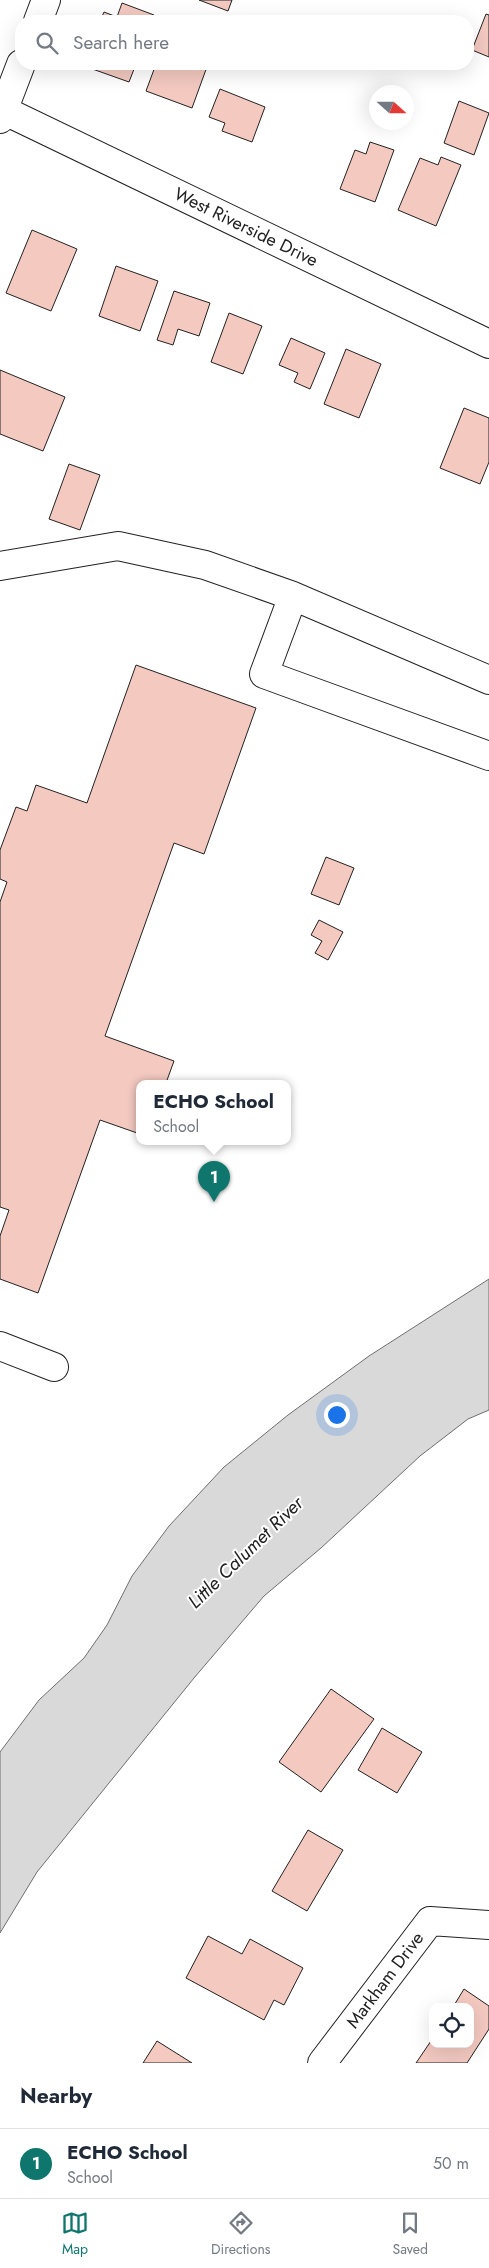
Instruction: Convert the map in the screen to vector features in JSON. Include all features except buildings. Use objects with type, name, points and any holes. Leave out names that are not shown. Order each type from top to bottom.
[{"type":"street","points":[[40,15],[46,0]]},
{"type":"street","points":[[2,115],[19,70]]},
{"type":"street","name":"West Riverside Drive","points":[[2,115],[489,344]]},
{"type":"street","points":[[0,566],[118,546],[205,565],[293,596],[489,680]]},
{"type":"street","points":[[293,596],[264,674],[489,756]]},
{"type":"street","points":[[0,1346],[54,1367]]},
{"type":"street","name":"Markham Drive","points":[[322,2063],[430,1921],[489,1925]]},
{"type":"water","name":"Little Calumet River","points":[[489,1279],[489,1410],[468,1419],[420,1456],[321,1548],[264,1596],[194,1678],[37,1872],[0,1933],[0,1752],[39,1700],[84,1658],[107,1625],[132,1576],[169,1526],[224,1467],[288,1415],[369,1356]]},
{"type":"place","name":"ECHO School","points":[[214,1202]]}]
